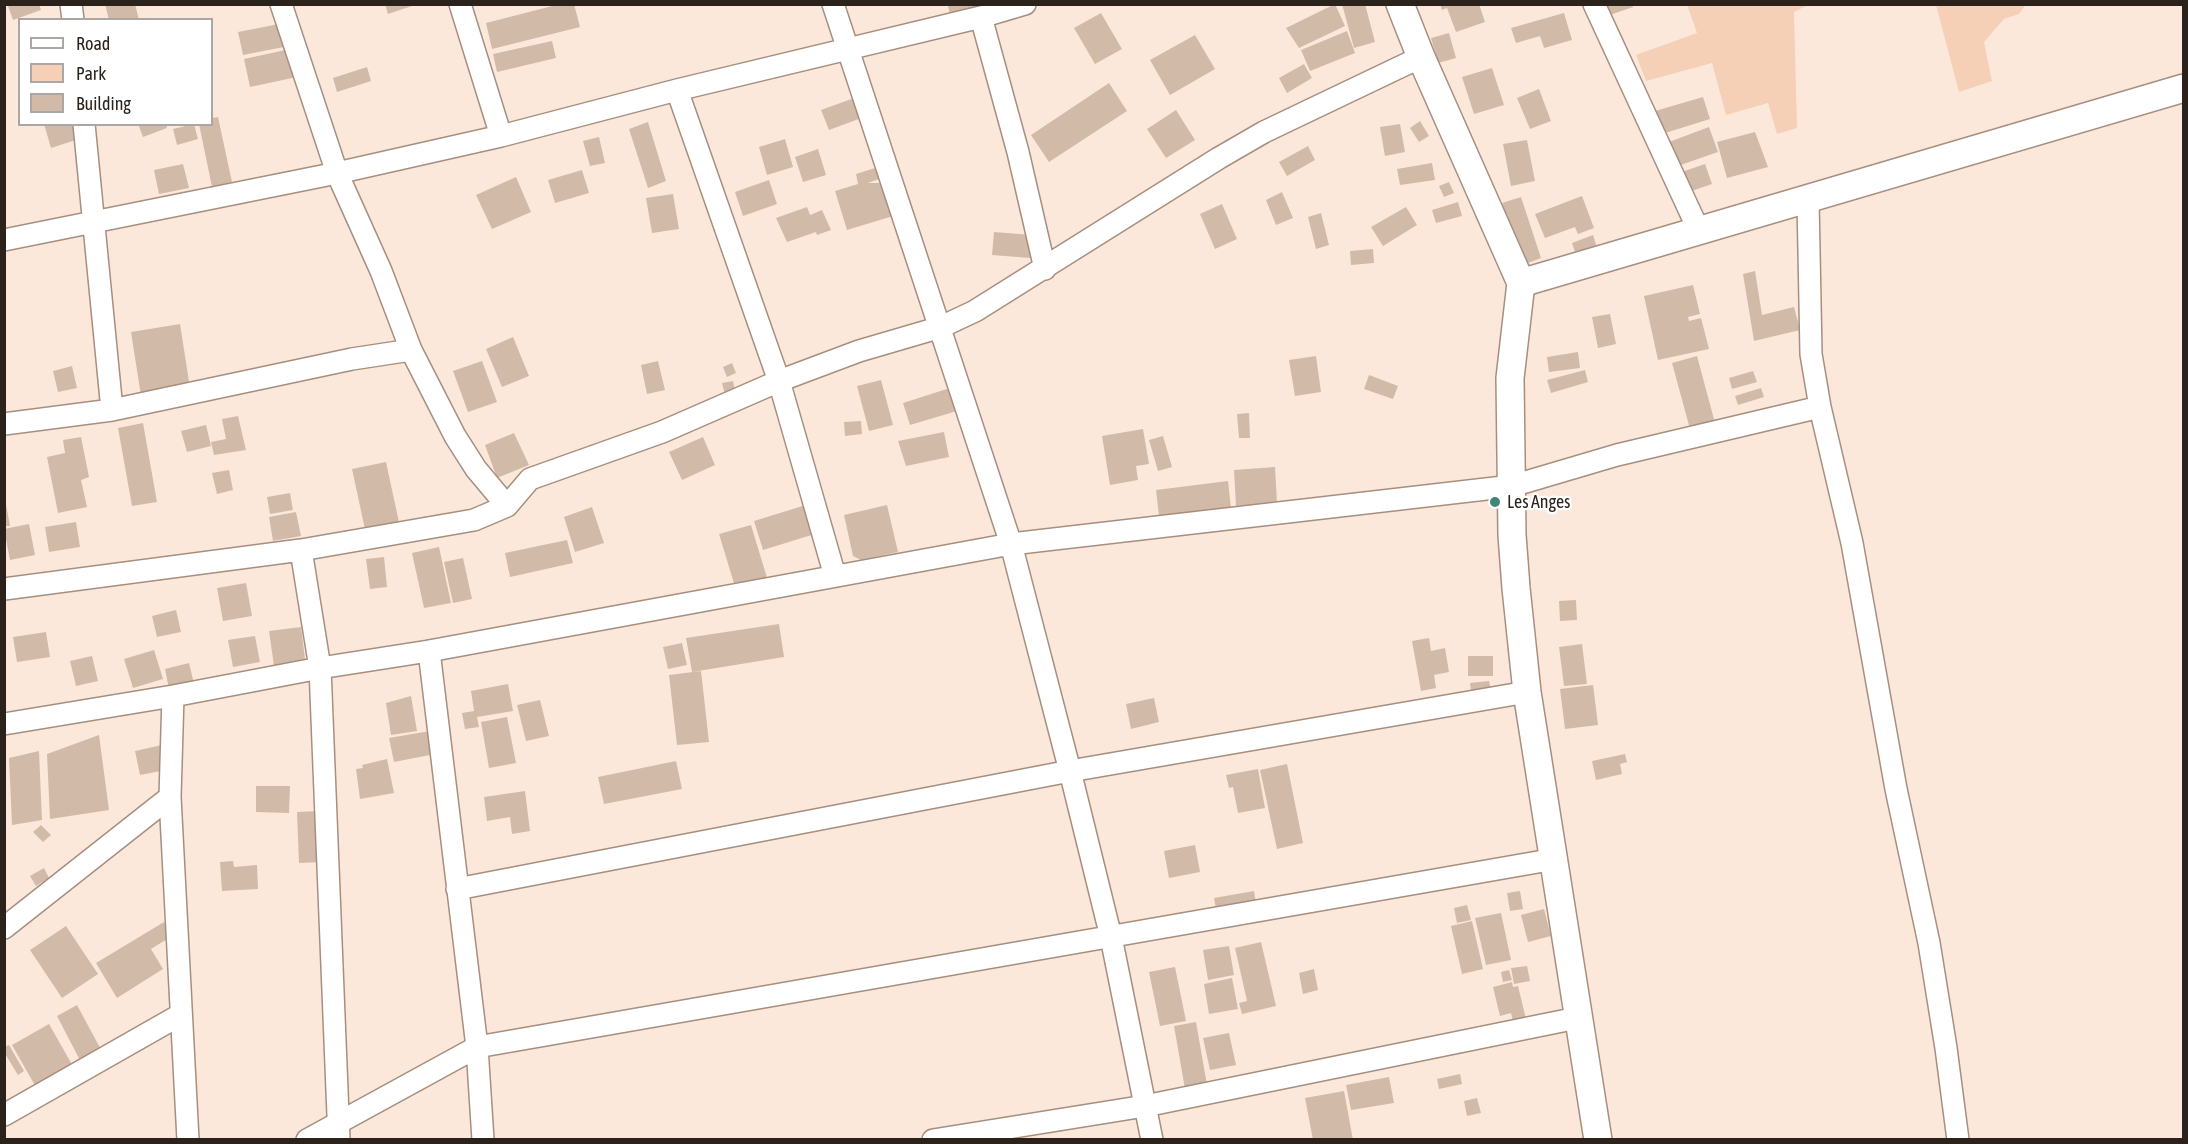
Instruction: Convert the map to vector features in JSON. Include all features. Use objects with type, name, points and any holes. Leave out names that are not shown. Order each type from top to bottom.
[{"type":"street","points":[[281,4],[337,173],[381,271],[411,350],[455,436],[476,469],[507,506]]},
{"type":"street","points":[[460,4],[501,136]]},
{"type":"street","points":[[832,4],[941,327],[1011,544],[1111,937],[1152,1140]]},
{"type":"street","points":[[4,240],[337,173],[501,136],[677,90],[981,17],[1025,4]]},
{"type":"street","points":[[1400,4],[1421,57],[1521,283],[1510,378],[1512,535],[1516,588],[1527,692],[1598,1140]]},
{"type":"street","points":[[1594,4],[1699,231]]},
{"type":"street","points":[[981,17],[1045,269]]},
{"type":"street","points":[[4,589],[302,550],[474,520],[507,506],[530,479],[662,432],[779,381],[859,351],[941,327],[975,312],[1264,132],[1421,57]]},
{"type":"street","points":[[1521,283],[2184,88]]},
{"type":"street","points":[[677,90],[779,381],[835,576]]},
{"type":"street","points":[[84,126],[112,410]]},
{"type":"street","points":[[1808,200],[1811,354],[1820,408],[1852,543],[1896,789],[1929,944],[1958,1140]]},
{"type":"street","points":[[4,424],[112,410],[352,359],[411,350]]},
{"type":"street","points":[[4,723],[429,651],[1011,544],[1512,486],[1617,455],[1820,408]]},
{"type":"street","points":[[302,550],[320,668],[338,1131]]},
{"type":"street","points":[[429,651],[477,1047],[483,1140]]},
{"type":"street","points":[[457,889],[1070,771],[1527,692]]},
{"type":"street","points":[[173,696],[170,797],[188,1140]]},
{"type":"street","points":[[4,928],[170,797]]},
{"type":"street","points":[[307,1140],[338,1131],[477,1047],[1555,860]]},
{"type":"street","points":[[4,1115],[180,1014]]},
{"type":"street","points":[[933,1140],[1145,1106],[1577,1018]]},
{"type":"green space","points":[[1687,5],[1808,5],[1794,12],[1797,128],[1777,134],[1768,103],[1726,115],[1712,63],[1646,81],[1636,55],[1697,33]]},
{"type":"green space","points":[[1936,5],[2029,5],[2025,6],[2019,14],[2004,19],[1984,42],[1992,81],[1959,92]]},
{"type":"building","points":[[11,4],[39,4],[41,10],[13,20],[8,6]]},
{"type":"building","points":[[105,4],[135,4],[138,18],[108,18]]},
{"type":"building","points":[[385,4],[415,4],[415,5],[388,14]]},
{"type":"building","points":[[560,4],[574,4],[580,27],[492,49],[486,23]]},
{"type":"building","points":[[974,4],[977,12],[951,19],[948,6]]},
{"type":"building","points":[[1335,4],[1345,26],[1299,48],[1286,28]]},
{"type":"building","points":[[1342,4],[1365,4],[1375,42],[1354,48]]},
{"type":"building","points":[[1440,4],[1479,4],[1485,22],[1456,32],[1447,8],[1442,10]]},
{"type":"building","points":[[1600,4],[1632,4],[1633,7],[1604,17]]},
{"type":"building","points":[[1101,13],[1122,49],[1095,64],[1074,28]]},
{"type":"building","points":[[1564,13],[1572,40],[1544,48],[1540,36],[1516,43],[1511,28]]},
{"type":"building","points":[[279,24],[284,47],[243,55],[238,32]]},
{"type":"building","points":[[1347,31],[1355,53],[1310,71],[1301,50]]},
{"type":"building","points":[[1449,33],[1456,58],[1438,63],[1431,38]]},
{"type":"building","points":[[1195,35],[1215,69],[1170,95],[1150,60]]},
{"type":"building","points":[[552,41],[556,58],[497,72],[493,54]]},
{"type":"building","points":[[290,49],[297,77],[250,87],[244,59]]},
{"type":"building","points":[[1304,64],[1312,78],[1287,93],[1279,78]]},
{"type":"building","points":[[367,67],[371,81],[337,92],[333,78]]},
{"type":"building","points":[[1492,68],[1504,105],[1474,114],[1462,77]]},
{"type":"building","points":[[1109,83],[1127,111],[1049,162],[1031,135]]},
{"type":"building","points":[[1539,89],[1551,121],[1530,129],[1517,98]]},
{"type":"building","points":[[857,97],[864,117],[829,130],[821,110]]},
{"type":"building","points":[[1703,97],[1710,119],[1662,134],[1655,111]]},
{"type":"building","points":[[1176,110],[1195,140],[1166,158],[1147,129]]},
{"type":"building","points":[[218,117],[232,182],[212,187],[199,126],[213,126],[213,118]]},
{"type":"building","points":[[1420,121],[1429,136],[1419,142],[1410,128]]},
{"type":"building","points":[[648,122],[666,181],[648,188],[629,129]]},
{"type":"building","points":[[1400,124],[1405,152],[1385,156],[1380,127]]},
{"type":"building","points":[[45,126],[78,126],[82,138],[51,148]]},
{"type":"building","points":[[139,126],[166,126],[167,128],[143,137]]},
{"type":"building","points":[[195,126],[198,139],[177,145],[173,129]]},
{"type":"building","points":[[1709,127],[1718,152],[1669,169],[1661,145]]},
{"type":"building","points":[[1755,132],[1768,167],[1727,178],[1717,142]]},
{"type":"building","points":[[599,137],[605,163],[590,166],[583,141]]},
{"type":"building","points":[[785,139],[793,167],[767,175],[759,147]]},
{"type":"building","points":[[1527,140],[1535,181],[1511,186],[1503,144]]},
{"type":"building","points":[[1308,146],[1315,160],[1287,176],[1279,162]]},
{"type":"building","points":[[818,149],[826,175],[803,182],[795,157]]},
{"type":"building","points":[[1432,163],[1435,180],[1400,185],[1397,169]]},
{"type":"building","points":[[183,164],[189,188],[159,194],[154,170]]},
{"type":"building","points":[[1705,164],[1712,184],[1680,195],[1673,175]]},
{"type":"building","points":[[875,168],[879,179],[868,183],[880,183],[893,216],[847,230],[835,191],[858,184],[856,174]]},
{"type":"building","points":[[582,170],[589,193],[555,203],[548,180]]},
{"type":"building","points":[[516,177],[531,212],[492,229],[476,195]]},
{"type":"building","points":[[769,180],[777,204],[743,216],[735,192]]},
{"type":"building","points":[[1449,182],[1454,193],[1444,197],[1439,186]]},
{"type":"building","points":[[1282,192],[1293,218],[1276,225],[1266,200]]},
{"type":"building","points":[[673,194],[679,229],[652,233],[646,198]]},
{"type":"building","points":[[1582,196],[1594,228],[1578,234],[1575,227],[1545,238],[1535,214]]},
{"type":"building","points":[[1521,197],[1541,258],[1523,265],[1502,203]]},
{"type":"building","points":[[1458,202],[1462,216],[1436,223],[1432,210]]},
{"type":"building","points":[[1222,204],[1237,239],[1215,249],[1200,214]]},
{"type":"building","points":[[807,207],[810,215],[822,210],[831,230],[817,235],[816,232],[787,242],[776,218]]},
{"type":"building","points":[[1406,207],[1417,225],[1383,246],[1371,227]]},
{"type":"building","points":[[1321,213],[1329,245],[1316,249],[1308,217]]},
{"type":"building","points":[[994,232],[1032,235],[1030,258],[992,255]]},
{"type":"building","points":[[1593,235],[1599,254],[1578,261],[1572,243]]},
{"type":"building","points":[[1373,249],[1374,263],[1351,265],[1350,251]]},
{"type":"building","points":[[1755,271],[1762,315],[1794,307],[1800,330],[1754,341],[1743,274]]},
{"type":"building","points":[[1693,285],[1700,314],[1688,317],[1689,321],[1701,318],[1709,349],[1658,360],[1644,296]]},
{"type":"building","points":[[1610,314],[1616,344],[1598,348],[1592,317]]},
{"type":"building","points":[[180,324],[190,388],[141,396],[131,332]]},
{"type":"building","points":[[513,337],[529,376],[502,387],[486,349]]},
{"type":"building","points":[[1578,352],[1580,368],[1549,372],[1547,357]]},
{"type":"building","points":[[1316,356],[1321,392],[1295,396],[1289,360]]},
{"type":"building","points":[[1697,356],[1715,423],[1690,429],[1672,363]]},
{"type":"building","points":[[482,361],[497,402],[468,412],[453,371]]},
{"type":"building","points":[[658,361],[665,390],[647,394],[641,365]]},
{"type":"building","points":[[732,363],[736,373],[727,377],[723,367]]},
{"type":"building","points":[[72,366],[77,388],[58,392],[53,371]]},
{"type":"building","points":[[1585,370],[1588,382],[1551,393],[1547,380]]},
{"type":"building","points":[[1753,371],[1757,382],[1732,389],[1729,378]]},
{"type":"building","points":[[1369,375],[1398,386],[1393,399],[1364,389]]},
{"type":"building","points":[[881,380],[893,425],[869,431],[857,386]]},
{"type":"building","points":[[733,381],[736,397],[726,399],[722,383]]},
{"type":"building","points":[[950,388],[957,411],[910,425],[903,403]]},
{"type":"building","points":[[1761,388],[1764,397],[1738,405],[1735,396]]},
{"type":"building","points":[[1249,413],[1250,438],[1239,438],[1237,414]]},
{"type":"building","points":[[238,416],[246,450],[214,455],[211,442],[226,439],[222,419]]},
{"type":"building","points":[[861,421],[862,434],[845,436],[844,422]]},
{"type":"building","points":[[143,423],[157,502],[132,506],[118,428]]},
{"type":"building","points":[[206,425],[211,446],[187,452],[181,431]]},
{"type":"building","points":[[1143,429],[1149,464],[1136,466],[1138,480],[1110,485],[1102,436]]},
{"type":"building","points":[[944,432],[949,457],[906,466],[898,441]]},
{"type":"building","points":[[514,433],[529,465],[497,478],[485,445]]},
{"type":"building","points":[[1163,436],[1172,467],[1158,471],[1149,440]]},
{"type":"building","points":[[81,437],[89,477],[81,480],[87,507],[58,513],[47,457],[65,453],[63,440]]},
{"type":"building","points":[[703,437],[715,465],[682,480],[669,452]]},
{"type":"building","points":[[386,462],[400,527],[366,534],[352,469]]},
{"type":"building","points":[[1275,467],[1277,503],[1236,506],[1234,470]]},
{"type":"building","points":[[229,470],[233,490],[217,494],[212,473]]},
{"type":"building","points":[[1228,481],[1231,508],[1159,516],[1156,490]]},
{"type":"building","points":[[4,493],[10,526],[4,526]]},
{"type":"building","points":[[290,493],[293,510],[270,514],[267,497]]},
{"type":"building","points":[[809,504],[818,533],[763,550],[754,521]]},
{"type":"building","points":[[887,505],[898,552],[861,560],[853,556],[844,515]]},
{"type":"building","points":[[592,507],[604,543],[575,552],[564,517]]},
{"type":"building","points":[[296,512],[301,536],[273,541],[269,517]]},
{"type":"building","points":[[76,522],[80,547],[49,552],[45,527]]},
{"type":"building","points":[[29,524],[35,555],[10,560],[4,529]]},
{"type":"building","points":[[751,525],[768,581],[736,590],[719,534]]},
{"type":"building","points":[[567,540],[573,563],[510,577],[505,553]]},
{"type":"building","points":[[439,547],[451,603],[424,608],[412,553]]},
{"type":"building","points":[[384,557],[387,587],[370,589],[366,559]]},
{"type":"building","points":[[463,558],[472,599],[453,603],[444,562]]},
{"type":"building","points":[[246,583],[252,616],[223,621],[217,588]]},
{"type":"building","points":[[1576,600],[1577,620],[1560,621],[1559,601]]},
{"type":"building","points":[[176,610],[181,632],[157,637],[152,616]]},
{"type":"building","points":[[779,624],[784,657],[692,672],[686,638]]},
{"type":"building","points":[[301,627],[305,659],[274,666],[269,631]]},
{"type":"building","points":[[46,632],[50,657],[17,662],[13,637]]},
{"type":"building","points":[[255,636],[260,662],[233,667],[228,640]]},
{"type":"building","points":[[1429,638],[1431,651],[1445,648],[1449,672],[1434,675],[1436,688],[1421,691],[1412,641]]},
{"type":"building","points":[[682,643],[687,665],[668,669],[663,647]]},
{"type":"building","points":[[1582,644],[1587,684],[1564,686],[1559,647]]},
{"type":"building","points":[[154,650],[163,679],[133,688],[124,659]]},
{"type":"building","points":[[92,656],[98,681],[76,686],[70,661]]},
{"type":"building","points":[[1468,656],[1493,656],[1493,676],[1468,676]]},
{"type":"building","points":[[189,663],[194,684],[169,689],[165,669]]},
{"type":"building","points":[[701,671],[709,742],[677,745],[669,675]]},
{"type":"building","points":[[1489,681],[1492,696],[1472,699],[1470,683]]},
{"type":"building","points":[[508,684],[513,711],[477,717],[479,727],[465,729],[462,713],[474,711],[471,691]]},
{"type":"building","points":[[1593,685],[1598,725],[1565,729],[1560,689]]},
{"type":"building","points":[[411,696],[417,731],[391,735],[386,703]]},
{"type":"building","points":[[1154,698],[1159,722],[1131,729],[1126,704]]},
{"type":"building","points":[[540,700],[549,736],[526,741],[517,705]]},
{"type":"building","points":[[507,717],[516,763],[489,768],[481,722]]},
{"type":"building","points":[[436,730],[440,753],[394,762],[389,738]]},
{"type":"building","points":[[99,735],[109,810],[50,819],[47,754]]},
{"type":"building","points":[[162,745],[166,770],[140,775],[135,751]]},
{"type":"building","points":[[39,751],[42,820],[12,825],[9,758]]},
{"type":"building","points":[[1625,754],[1627,762],[1620,764],[1622,774],[1596,780],[1592,761]]},
{"type":"building","points":[[387,759],[394,793],[360,799],[356,769],[363,768],[362,765]]},
{"type":"building","points":[[676,761],[682,789],[604,804],[598,777]]},
{"type":"building","points":[[1287,764],[1303,843],[1277,849],[1260,770]]},
{"type":"building","points":[[1258,769],[1265,808],[1238,813],[1233,787],[1229,788],[1226,775]]},
{"type":"building","points":[[256,786],[290,786],[289,813],[256,812]]},
{"type":"building","points":[[525,791],[530,831],[512,834],[510,817],[487,821],[484,797]]},
{"type":"building","points":[[318,811],[320,862],[299,863],[297,812]]},
{"type":"building","points":[[41,825],[51,835],[43,842],[33,832]]},
{"type":"building","points":[[1195,845],[1200,872],[1169,878],[1164,851]]},
{"type":"building","points":[[233,861],[234,867],[257,865],[258,889],[222,891],[220,862]]},
{"type":"building","points":[[44,868],[49,878],[36,886],[30,876]]},
{"type":"building","points":[[1254,891],[1257,909],[1217,915],[1214,898]]},
{"type":"building","points":[[1520,891],[1523,909],[1510,911],[1507,893]]},
{"type":"building","points":[[1467,905],[1471,920],[1457,923],[1454,908]]},
{"type":"building","points":[[1544,909],[1551,936],[1528,942],[1521,915]]},
{"type":"building","points":[[1501,913],[1511,960],[1486,965],[1475,918]]},
{"type":"building","points":[[1472,921],[1483,969],[1462,974],[1451,926]]},
{"type":"building","points":[[164,922],[172,936],[151,949],[163,969],[117,998],[96,963]]},
{"type":"building","points":[[66,926],[98,974],[62,998],[30,950]]},
{"type":"building","points":[[1261,942],[1276,1006],[1242,1014],[1239,1003],[1247,1001],[1235,948]]},
{"type":"building","points":[[1229,946],[1234,975],[1208,980],[1203,950]]},
{"type":"building","points":[[1527,966],[1530,981],[1514,984],[1511,968]]},
{"type":"building","points":[[1175,967],[1186,1021],[1160,1026],[1149,972]]},
{"type":"building","points":[[1314,969],[1318,990],[1303,994],[1299,973]]},
{"type":"building","points":[[1509,970],[1512,980],[1503,982],[1501,972]]},
{"type":"building","points":[[1232,978],[1238,1009],[1209,1014],[1204,984]]},
{"type":"building","points":[[1512,982],[1513,987],[1518,986],[1526,1019],[1513,1022],[1511,1013],[1500,1016],[1493,987]]},
{"type":"building","points":[[77,1005],[105,1057],[84,1068],[57,1016]]},
{"type":"building","points":[[1196,1022],[1207,1085],[1185,1089],[1174,1026]]},
{"type":"building","points":[[49,1024],[74,1068],[37,1089],[12,1045]]},
{"type":"building","points":[[1229,1033],[1236,1065],[1210,1070],[1203,1038]]},
{"type":"building","points":[[9,1045],[24,1071],[18,1075],[4,1052],[4,1047]]},
{"type":"building","points":[[1460,1074],[1462,1084],[1439,1089],[1437,1079]]},
{"type":"building","points":[[1389,1077],[1394,1103],[1351,1110],[1346,1085]]},
{"type":"building","points":[[1344,1091],[1353,1140],[1313,1140],[1305,1098]]},
{"type":"building","points":[[1477,1098],[1481,1113],[1467,1116],[1464,1101]]},
{"type":"place","name":"Les Anges","points":[[1495,502]]}]
